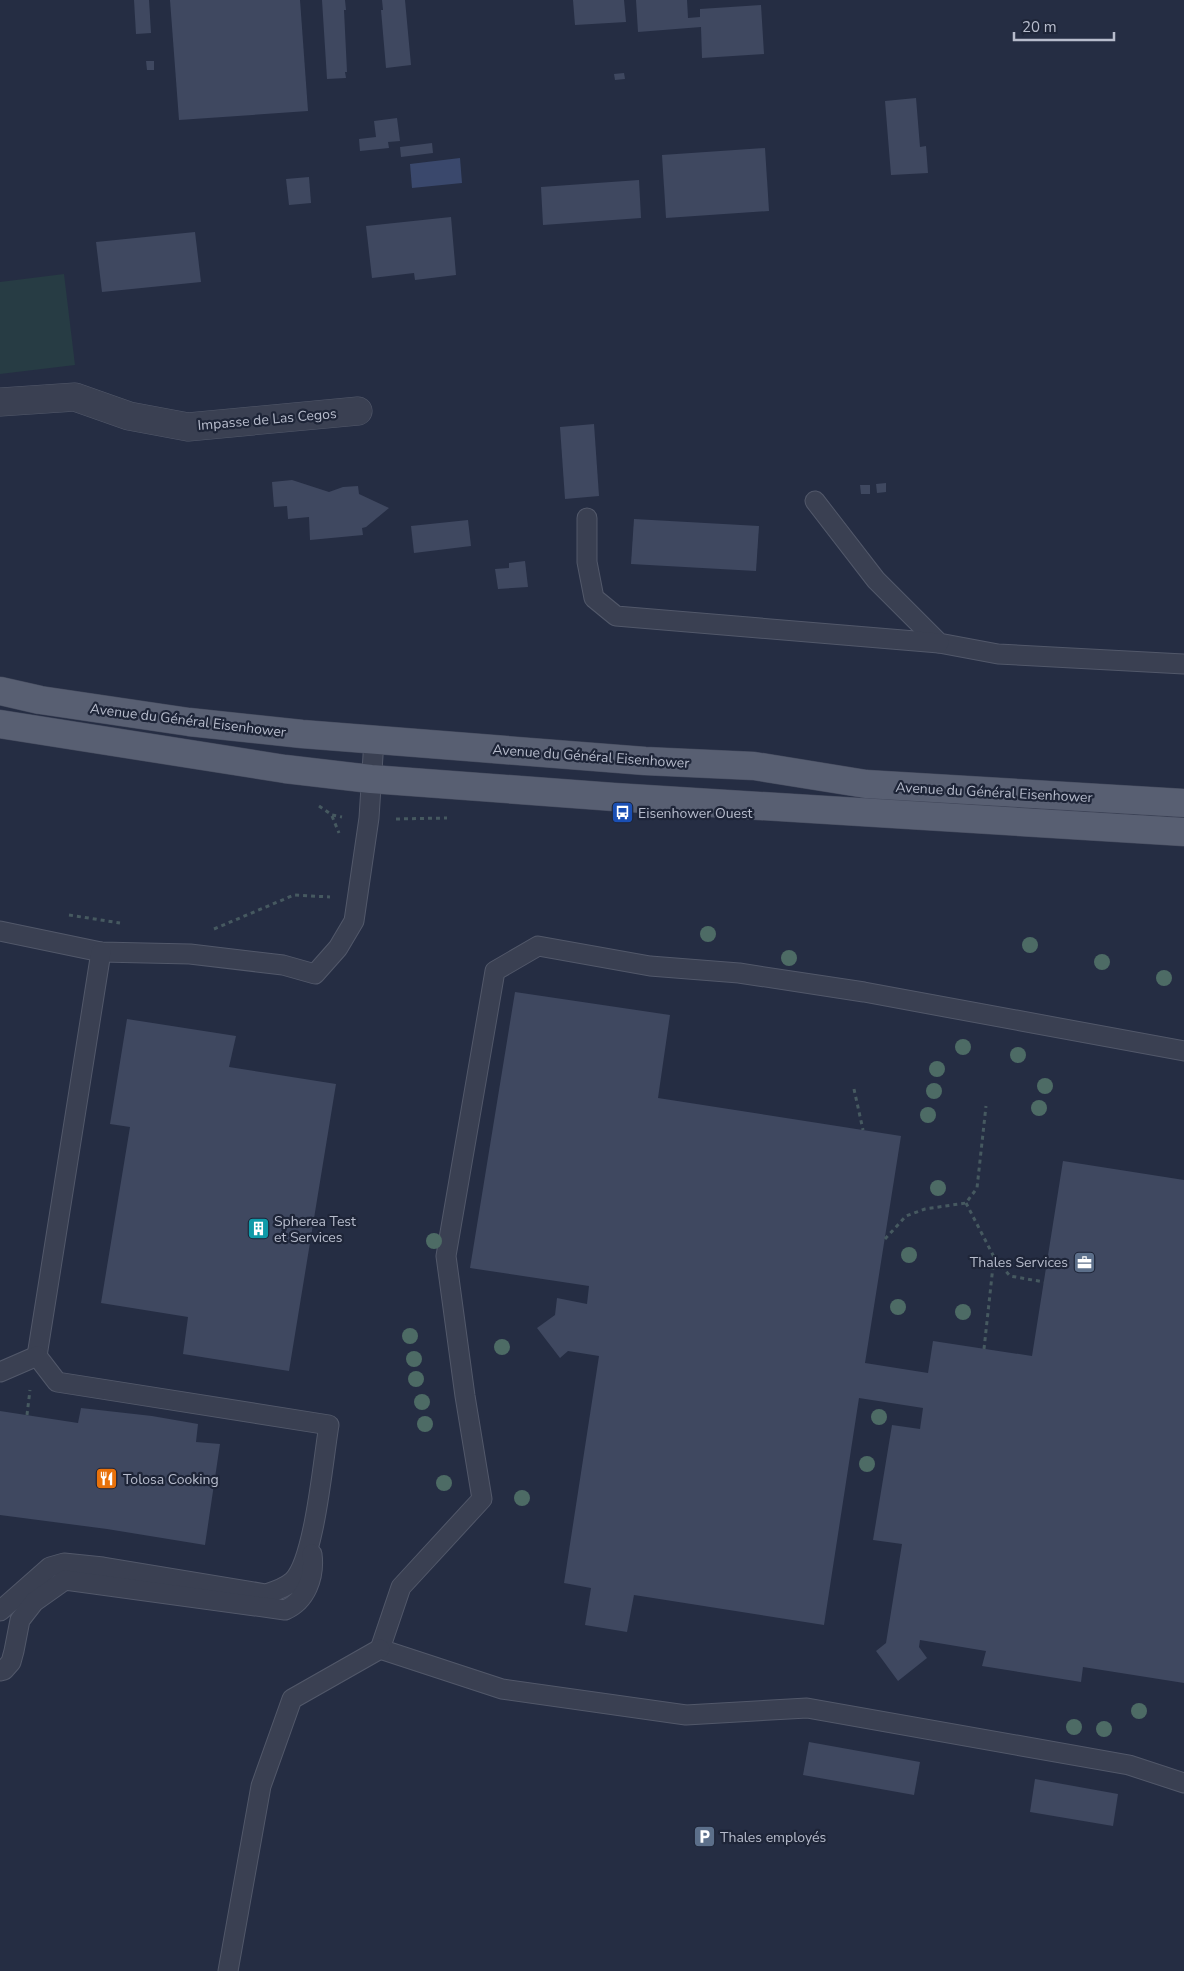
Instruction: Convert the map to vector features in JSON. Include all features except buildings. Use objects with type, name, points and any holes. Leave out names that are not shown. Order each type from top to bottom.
[{"type":"main road","name":"Avenue du Général Eisenhower","points":[[0,691],[40,700],[189,722],[374,740],[645,761],[754,766],[866,784],[1184,803]]},
{"type":"main road","name":"Avenue du Général Eisenhower","points":[[0,724],[285,769],[371,779],[614,797],[1184,832]]},
{"type":"street","name":"Impasse de Las Cegos","points":[[0,402],[75,397],[129,416],[188,427],[358,410]]},
{"type":"lane","points":[[815,501],[876,580],[939,643]]},
{"type":"lane","points":[[587,518],[587,562],[594,598],[616,616],[939,643],[998,654],[1184,664]]},
{"type":"lane","points":[[0,931],[101,952],[190,954],[283,965],[315,974],[338,948],[354,921],[367,836],[374,740]]},
{"type":"lane","points":[[228,1971],[261,1786],[292,1699],[380,1649],[401,1587],[482,1499],[465,1396],[446,1256],[495,971],[538,946],[650,966],[739,973],[864,992],[1184,1051]]},
{"type":"lane","points":[[0,1611],[50,1567],[64,1563],[266,1594],[280,1590],[293,1580],[302,1567],[310,1543],[329,1425],[57,1382],[37,1356],[101,952]]},
{"type":"lane","points":[[0,1372],[37,1356]]},
{"type":"lane","points":[[0,1671],[4,1670],[10,1662],[20,1620],[34,1602],[65,1580],[285,1610],[295,1606],[303,1597],[309,1584],[313,1560],[310,1543]]},
{"type":"lane","points":[[380,1649],[502,1689],[686,1715],[807,1708],[1129,1765],[1184,1783]]},
{"type":"path","points":[[332,815],[340,835]]},
{"type":"path","points":[[208,932],[294,895],[339,898]]},
{"type":"path","points":[[66,915],[123,924]]},
{"type":"path","points":[[854,1089],[863,1130]]},
{"type":"path","points":[[885,1239],[906,1216],[926,1209],[966,1203],[978,1188],[986,1106]]},
{"type":"path","points":[[966,1203],[994,1257],[1010,1276],[1044,1282]]},
{"type":"path","points":[[984,1349],[994,1257]]},
{"type":"shaded area","points":[[64,274],[75,365],[0,374],[0,282]]},
{"type":"water","points":[[460,158],[462,183],[412,188],[410,164]]},
{"type":"place","name":"Eisenhower Ouest","points":[[622,813]]},
{"type":"place","name":"Spherea Test et Services","points":[[258,1229]]},
{"type":"place","name":"Thales Services","points":[[1084,1262]]},
{"type":"place","name":"Tolosa Cooking","points":[[107,1479]]},
{"type":"place","name":"Thales employés","points":[[704,1837]]}]
